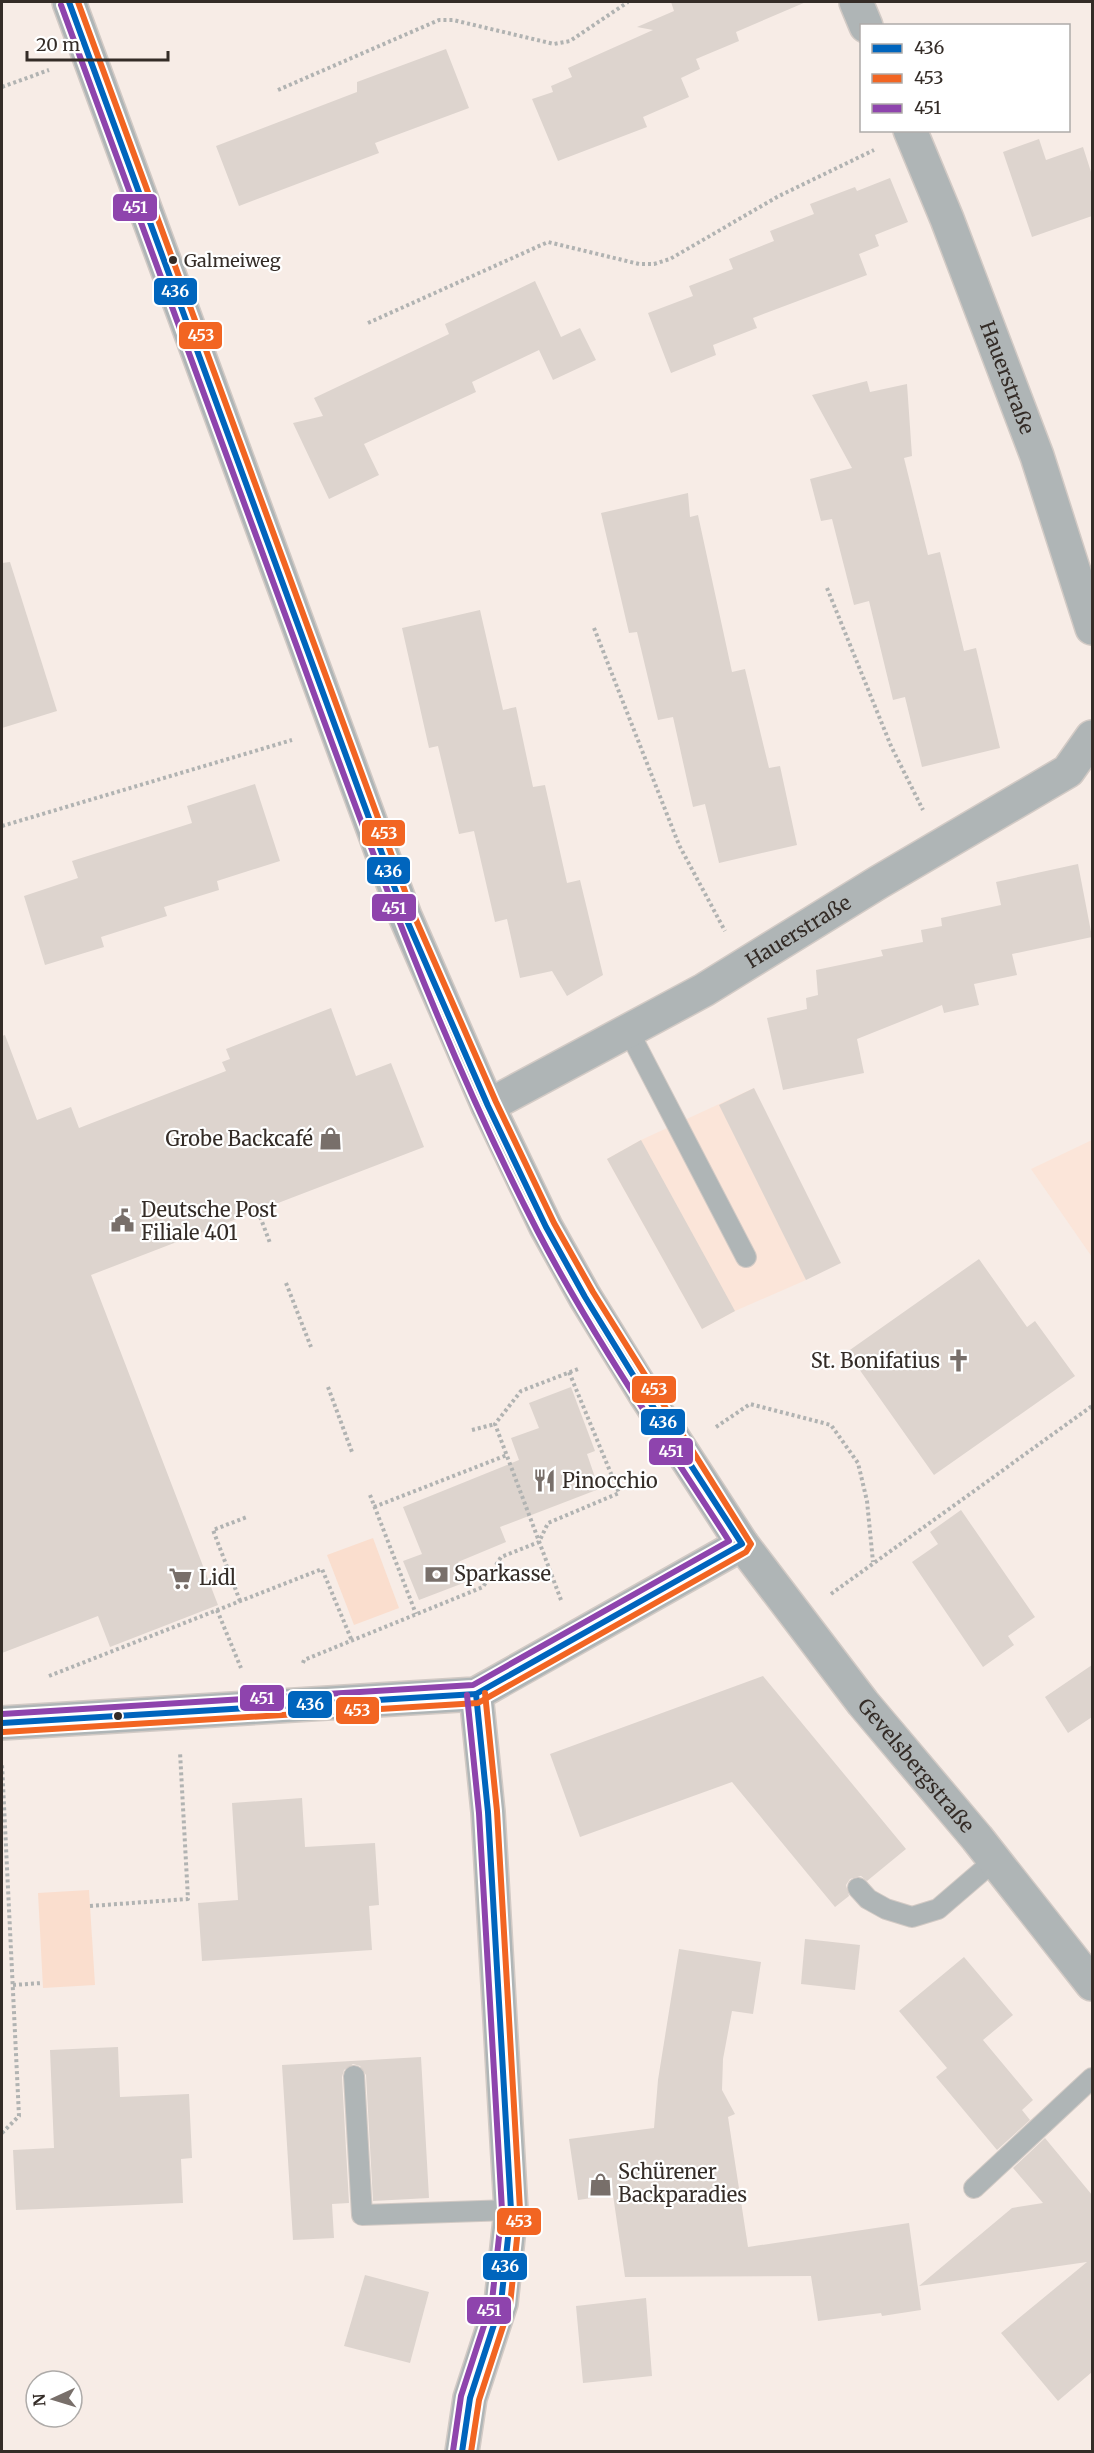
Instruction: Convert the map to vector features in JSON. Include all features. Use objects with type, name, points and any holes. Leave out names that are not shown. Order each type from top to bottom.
[{"type":"street","name":"Gevelsbergstraße","points":[[69,2],[405,916],[488,1106],[546,1227],[645,1396],[742,1544],[863,1703],[1091,1977]]},
{"type":"street","points":[[856,2],[865,24]]},
{"type":"street","name":"Hauerstraße","points":[[910,132],[947,219],[1037,456],[1092,628]]},
{"type":"street","name":"Hauerstraße","points":[[488,1106],[743,966],[1068,771],[1092,736]]},
{"type":"street","points":[[2,1723],[476,1694],[742,1544]]},
{"type":"street","points":[[462,2451],[470,2398],[501,2303],[511,2210],[488,1812],[476,1694]]},
{"type":"lane","points":[[628,1030],[746,1257]]},
{"type":"lane","points":[[858,1888],[868,1899],[886,1909],[912,1917],[938,1909],[995,1860]]},
{"type":"lane","points":[[354,2076],[362,2215],[511,2210]]},
{"type":"lane","points":[[974,2188],[1092,2078]]},
{"type":"path","points":[[278,90],[439,20],[453,20],[554,44],[570,41],[628,2]]},
{"type":"path","points":[[2,87],[53,69]]},
{"type":"path","points":[[368,323],[548,243],[639,264],[654,264],[670,259],[779,196],[910,132]]},
{"type":"path","points":[[827,588],[891,746],[942,845]]},
{"type":"path","points":[[594,628],[679,845],[743,966]]},
{"type":"path","points":[[2,826],[292,740]]},
{"type":"path","points":[[258,1211],[270,1243]]},
{"type":"path","points":[[286,1283],[311,1347]]},
{"type":"path","points":[[472,1430],[495,1424],[521,1391],[578,1369]]},
{"type":"path","points":[[287,1705],[304,1660],[483,1587],[501,1557],[539,1542],[548,1523],[619,1493],[569,1372]]},
{"type":"path","points":[[327,1387],[352,1452]]},
{"type":"path","points":[[715,1427],[750,1404],[831,1425],[858,1463],[867,1501],[873,1562]]},
{"type":"path","points":[[799,1618],[873,1562],[1092,1406]]},
{"type":"path","points":[[495,1424],[561,1599]]},
{"type":"path","points":[[374,1507],[507,1455]]},
{"type":"path","points":[[370,1495],[416,1614]]},
{"type":"path","points":[[240,1601],[213,1530],[247,1517]]},
{"type":"path","points":[[42,1679],[322,1569],[351,1641]]},
{"type":"path","points":[[217,1610],[244,1677]]},
{"type":"path","points":[[90,1905],[188,1899],[177,1712]]},
{"type":"path","points":[[2,1755],[19,2116],[2,2133]]},
{"type":"path","points":[[13,1985],[42,1983]]},
{"type":"shaded area","points":[[754,1088],[806,1280],[735,1311],[702,1329],[607,1159],[641,1140]]},
{"type":"shaded area","points":[[1092,1140],[1092,1257],[1031,1169]]},
{"type":"shaded area","points":[[373,1538],[399,1608],[354,1625],[327,1555]]},
{"type":"shaded area","points":[[89,1890],[95,1985],[43,1988],[38,1893]]},
{"type":"building","points":[[671,2],[806,2],[736,32],[739,41],[696,59],[700,69],[681,78],[689,97],[643,117],[647,127],[558,161],[532,99],[553,92],[551,86],[572,77],[568,68],[653,30],[637,27],[674,11]]},
{"type":"building","points":[[446,49],[469,108],[375,143],[379,153],[239,206],[216,146],[357,92],[357,82]]},
{"type":"building","points":[[1039,139],[1046,160],[1083,147],[1092,175],[1092,216],[1032,237],[1003,152]]},
{"type":"building","points":[[890,178],[908,222],[875,235],[879,246],[859,254],[867,275],[753,318],[757,328],[713,345],[716,355],[671,373],[648,313],[693,296],[689,286],[733,269],[729,259],[774,241],[770,231],[814,214],[810,204],[855,187],[857,191]]},
{"type":"building","points":[[535,281],[561,337],[580,328],[596,360],[553,380],[539,350],[472,382],[476,392],[364,444],[379,475],[329,499],[293,423],[323,416],[314,398],[449,334],[445,324]]},
{"type":"building","points":[[867,381],[870,392],[907,384],[912,456],[904,458],[928,555],[940,552],[964,651],[976,648],[1000,748],[922,767],[905,697],[893,700],[869,601],[854,605],[832,519],[821,521],[810,479],[852,468],[812,395]]},
{"type":"building","points":[[688,493],[690,517],[698,515],[732,672],[745,669],[769,768],[780,766],[797,845],[719,863],[705,804],[693,807],[673,717],[658,720],[637,632],[629,633],[601,513]]},
{"type":"building","points":[[10,562],[57,711],[2,728],[2,563]]},
{"type":"building","points":[[480,610],[503,710],[516,707],[533,787],[545,785],[567,883],[580,880],[603,975],[567,996],[552,971],[520,978],[507,919],[495,922],[474,831],[459,834],[438,746],[429,748],[402,628]]},
{"type":"building","points":[[255,784],[280,861],[217,881],[219,890],[164,907],[167,916],[101,937],[104,947],[45,965],[24,896],[78,878],[72,861],[192,823],[187,806]]},
{"type":"building","points":[[1078,864],[1092,937],[1012,954],[1017,975],[974,984],[979,1005],[944,1013],[942,1005],[857,1039],[864,1073],[783,1090],[767,1018],[807,1009],[806,998],[818,995],[816,970],[883,956],[881,950],[923,942],[921,930],[942,926],[941,918],[1001,905],[996,882]]},
{"type":"building","points":[[331,1008],[356,1076],[391,1063],[424,1147],[91,1275],[218,1605],[110,1647],[98,1616],[2,1653],[2,1036],[5,1035],[37,1120],[71,1107],[79,1128],[226,1071],[222,1062],[230,1059],[226,1049]]},
{"type":"building","points":[[754,1088],[841,1263],[806,1280],[719,1105]]},
{"type":"building","points":[[641,1140],[735,1311],[702,1329],[607,1159]]},
{"type":"building","name":"St. Bonifatius","points":[[979,1259],[1027,1327],[1035,1321],[1075,1376],[934,1475],[847,1352]]},
{"type":"building","points":[[571,1387],[595,1451],[587,1454],[599,1489],[500,1527],[506,1542],[458,1562],[466,1582],[419,1600],[403,1561],[422,1554],[403,1507],[519,1460],[511,1438],[539,1428],[529,1403]]},
{"type":"building","points":[[961,1510],[1035,1617],[1008,1636],[1014,1645],[983,1667],[912,1562],[938,1544],[930,1532]]},
{"type":"building","points":[[1092,1665],[1092,1717],[1068,1733],[1045,1697]]},
{"type":"building","points":[[763,1676],[906,1849],[867,1881],[861,1876],[850,1879],[846,1885],[849,1896],[835,1907],[732,1782],[580,1837],[550,1754]]},
{"type":"building","points":[[302,1798],[305,1847],[375,1843],[379,1905],[369,1906],[372,1950],[202,1961],[198,1903],[238,1900],[232,1803]]},
{"type":"building","points":[[805,1939],[860,1945],[855,1990],[801,1984]]},
{"type":"building","points":[[679,1949],[761,1962],[753,2014],[732,2011],[723,2059],[722,2090],[735,2114],[728,2117],[748,2247],[909,2223],[921,2310],[882,2316],[881,2313],[818,2321],[811,2276],[625,2277],[613,2195],[578,2200],[569,2139],[654,2128],[658,2080]]},
{"type":"building","points":[[964,1957],[1013,2015],[983,2040],[1033,2100],[1022,2110],[1030,2120],[997,2150],[936,2077],[947,2068],[899,2011]]},
{"type":"building","points":[[118,2047],[120,2097],[189,2094],[192,2158],[181,2159],[183,2203],[16,2210],[13,2150],[54,2148],[50,2050]]},
{"type":"building","points":[[421,2057],[429,2198],[373,2201],[366,2075],[360,2066],[353,2064],[344,2070],[342,2077],[349,2203],[332,2204],[334,2238],[293,2240],[282,2065]]},
{"type":"building","points":[[1045,2138],[1092,2195],[1092,2372],[1058,2401],[1001,2333],[1087,2262],[919,2286],[1012,2208],[1043,2203],[1013,2168]]},
{"type":"building","points":[[365,2275],[429,2292],[410,2363],[344,2346]]},
{"type":"building","points":[[646,2298],[652,2376],[583,2383],[576,2306]]},
{"type":"transit line","name":"436","points":[[2,1723],[476,1694],[742,1544],[646,1396],[585,1297],[546,1227],[488,1106],[405,916],[69,2]]},
{"type":"transit line","name":"453","points":[[3,1732],[478,1703],[746,1552],[751,1544],[593,1292],[554,1223],[496,1102],[413,913],[78,2]]},
{"type":"transit line","name":"451","points":[[2,1714],[473,1685],[729,1541],[630,1389],[560,1272],[503,1161],[438,1017],[351,796],[61,5]]},
{"type":"transit line","name":"453","points":[[471,2452],[479,2400],[510,2305],[520,2210],[497,1811],[485,1693]]},
{"type":"transit line","name":"436","points":[[462,2452],[470,2398],[501,2303],[511,2210],[488,1812],[476,1694]]},
{"type":"transit line","name":"451","points":[[453,2451],[461,2396],[492,2301],[502,2210],[479,1813],[467,1695]]},
{"type":"place","name":"Galmeiweg","points":[[173,260]]},
{"type":"place","name":"Grobe Backcafé","points":[[331,1139]]},
{"type":"place","name":"Deutsche Post Filiale 401","points":[[123,1221]]},
{"type":"place","name":"St. Bonifatius","points":[[958,1361]]},
{"type":"place","name":"Pinocchio","points":[[544,1481]]},
{"type":"place","name":"Sparkasse","points":[[436,1574]]},
{"type":"place","name":"Lidl","points":[[181,1578]]},
{"type":"place","name":"Schürener Backparadies","points":[[600,2184]]}]
